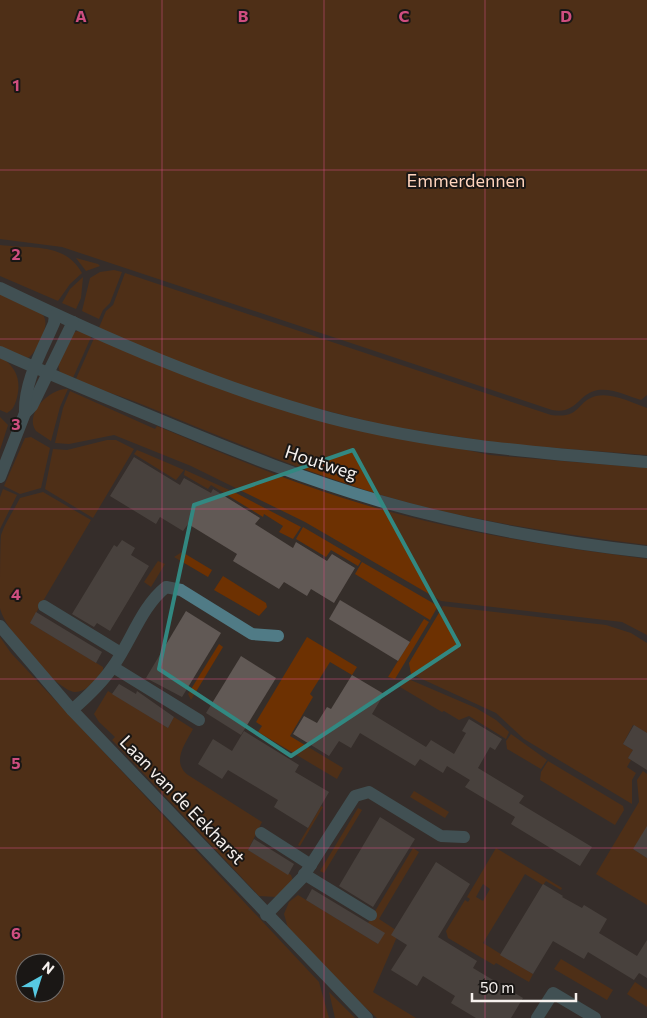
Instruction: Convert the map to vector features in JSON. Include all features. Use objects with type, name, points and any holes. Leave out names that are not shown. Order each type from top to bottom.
[{"type":"street","points":[[0,288],[55,315],[196,375],[256,397],[331,418],[466,444],[647,462]]},
{"type":"street","points":[[25,413],[24,402],[34,368],[54,322],[55,315]]},
{"type":"street","points":[[0,474],[25,413],[32,406],[73,322]]},
{"type":"street","name":"Houtweg","points":[[0,352],[48,374],[255,460],[372,499],[455,520],[536,536],[647,552]]},
{"type":"street","points":[[72,710],[96,689],[113,667],[155,596],[166,587],[181,590],[252,634],[278,636]]},
{"type":"street","points":[[44,606],[121,653]]},
{"type":"street","name":"Laan van de Eekharst","points":[[0,626],[72,710],[266,915],[367,1018]]},
{"type":"street","points":[[113,667],[199,720]]},
{"type":"street","points":[[266,915],[308,870],[355,796],[369,792],[441,836],[464,837]]},
{"type":"street","points":[[261,833],[308,870],[371,914]]},
{"type":"street","points":[[537,1018],[553,993],[595,1018]]},
{"type":"highlighted area","points":[[353,450],[459,645],[291,756],[159,669],[194,505]]},
{"type":"green space","name":"Emmerdennen","points":[[0,0],[647,0],[647,395],[641,400],[614,391],[598,390],[586,395],[572,407],[560,411],[552,410],[62,247],[0,239]]},
{"type":"green space","points":[[0,245],[35,247],[56,252],[66,256],[75,263],[82,273],[70,284],[58,301],[0,276]]},
{"type":"green space","points":[[76,258],[98,264],[100,266],[86,271]]},
{"type":"green space","points":[[114,270],[122,272],[110,303],[103,310],[99,319],[82,311],[90,278],[100,272]]},
{"type":"green space","points":[[125,273],[551,415],[561,416],[574,412],[590,398],[596,396],[609,395],[629,401],[647,408],[647,455],[506,444],[387,426],[256,393],[98,330],[106,311],[113,305]]},
{"type":"green space","points":[[83,277],[81,298],[76,309],[62,303],[70,289]]},
{"type":"green space","points":[[0,294],[42,314],[45,318],[45,330],[36,349],[28,358],[0,348]]},
{"type":"green space","points":[[78,331],[92,335],[72,380],[60,373],[58,364],[72,333]]},
{"type":"green space","points":[[95,336],[161,365],[415,439],[490,455],[647,468],[647,545],[524,527],[432,509],[334,480],[267,455],[136,402],[75,381]]},
{"type":"green space","points":[[0,356],[11,365],[18,381],[16,401],[13,408],[7,413],[0,410]]},
{"type":"green space","points":[[68,389],[60,407],[51,441],[36,431],[33,417],[40,403],[46,397]]},
{"type":"green space","points":[[70,391],[155,429],[157,426],[288,479],[369,506],[437,524],[506,538],[647,559],[647,635],[622,622],[441,601],[305,522],[191,466],[114,435],[69,444],[55,443],[63,408]]},
{"type":"green space","points":[[0,417],[8,425],[0,450]]},
{"type":"green space","points":[[31,437],[50,448],[41,488],[20,494],[4,486],[25,438]]},
{"type":"green space","points":[[107,440],[116,440],[134,449],[93,518],[45,489],[53,449],[67,450]]},
{"type":"green space","points":[[137,450],[184,470],[176,480],[134,454]]},
{"type":"green space","points":[[185,470],[238,494],[301,527],[293,539],[279,532],[283,526],[264,514],[263,517],[211,485],[208,489],[184,475]]},
{"type":"green space","points":[[3,489],[17,495],[0,529],[0,497]]},
{"type":"green space","points":[[43,492],[91,520],[30,623],[103,667],[103,672],[94,682],[87,688],[75,692],[56,681],[32,657],[10,629],[0,608],[1,535],[20,498]]},
{"type":"green space","points":[[303,527],[361,561],[358,566],[331,550],[326,557],[296,539]]},
{"type":"green space","points":[[182,552],[212,570],[208,577],[174,557]]},
{"type":"green space","points":[[158,561],[165,564],[151,587],[144,582]]},
{"type":"green space","points":[[362,562],[438,606],[430,620],[355,574]]},
{"type":"green space","points":[[223,576],[266,603],[267,607],[259,616],[214,590]]},
{"type":"green space","points":[[443,606],[606,625],[631,633],[647,643],[647,733],[633,725],[623,744],[633,750],[628,758],[631,760],[627,767],[636,773],[632,780],[632,804],[524,739],[496,713],[411,674],[409,663]]},
{"type":"green space","points":[[424,619],[429,622],[395,679],[388,677]]},
{"type":"green space","points":[[0,637],[11,653],[319,982],[329,1018],[0,1018]]},
{"type":"green space","points":[[307,637],[357,667],[352,675],[330,662],[310,694],[313,697],[290,736],[343,768],[337,779],[258,732],[262,726],[256,722]]},
{"type":"green space","points":[[219,644],[223,647],[191,700],[188,694]]},
{"type":"green space","points":[[406,678],[476,708],[496,720],[509,732],[506,739],[469,716],[459,720],[400,687]]},
{"type":"green space","points":[[108,691],[168,728],[174,717],[193,729],[183,747],[180,764],[188,775],[262,822],[248,850],[291,875],[293,881],[276,897],[259,896],[112,740],[115,737],[99,722],[94,714]]},
{"type":"green space","points":[[511,734],[547,760],[541,769],[507,749],[506,741]]},
{"type":"green space","points":[[548,761],[623,806],[624,810],[615,825],[540,780],[541,772]]},
{"type":"green space","points":[[643,771],[647,774],[647,828],[633,849],[647,858],[647,905],[596,874],[639,802],[637,780]]},
{"type":"green space","points":[[414,791],[449,812],[445,818],[410,797]]},
{"type":"green space","points":[[321,806],[323,807],[300,846],[298,845]]},
{"type":"green space","points":[[358,808],[362,810],[324,873],[320,871]]},
{"type":"green space","points":[[413,848],[419,852],[379,919],[399,932],[373,992],[416,1018],[377,1018],[356,999],[288,928],[284,914],[289,902],[298,895],[378,944],[368,923]]},
{"type":"green space","points":[[496,848],[562,888],[561,890],[546,881],[543,885],[525,874],[483,943],[533,974],[529,982],[496,963],[494,965],[448,938],[446,931],[465,900],[468,902],[470,899],[467,897]],"holes":[[[483,884],[490,889],[483,901],[476,897]]]},
{"type":"green space","points":[[561,959],[613,990],[607,1000],[554,969]]},
{"type":"green space","points":[[635,982],[647,990],[647,1007],[627,994]]},
{"type":"green space","points":[[329,992],[355,1018],[335,1018]]},
{"type":"building","points":[[134,457],[180,485],[184,478],[211,493],[213,489],[260,518],[255,524],[293,548],[296,542],[327,561],[332,554],[355,568],[334,603],[311,589],[307,596],[284,582],[279,589],[233,561],[237,554],[188,524],[183,531],[160,517],[156,524],[110,496]]},
{"type":"building","points":[[122,540],[135,548],[131,555],[149,566],[110,631],[97,623],[94,627],[72,614],[114,545],[117,547]]},
{"type":"building","points":[[340,600],[410,642],[398,661],[329,619]]},
{"type":"building","points":[[186,611],[221,633],[182,697],[146,678]]},
{"type":"building","points":[[36,612],[102,652],[96,663],[30,623]]},
{"type":"building","points":[[241,656],[276,678],[241,735],[206,713]]},
{"type":"building","points":[[352,675],[384,694],[372,714],[426,747],[431,740],[454,754],[466,733],[462,731],[469,719],[502,739],[495,750],[490,747],[478,768],[524,796],[519,803],[592,847],[580,866],[511,824],[515,817],[465,787],[470,780],[447,766],[443,773],[420,759],[415,766],[360,733],[351,748],[339,741],[329,756],[293,734],[304,716],[317,723],[327,707],[331,709]]},
{"type":"building","points":[[119,684],[136,694],[137,691],[174,717],[168,728],[112,694]]},
{"type":"building","points":[[634,725],[647,733],[647,770],[628,758],[633,750],[623,744]]},
{"type":"building","points":[[244,731],[299,765],[295,772],[329,792],[308,828],[274,807],[278,800],[228,770],[222,779],[198,764],[213,739],[232,751]]},
{"type":"building","points":[[380,817],[415,839],[373,907],[339,886]]},
{"type":"building","points":[[647,826],[647,858],[633,849]]},
{"type":"building","points":[[254,839],[294,864],[288,875],[248,850]]},
{"type":"building","points":[[436,862],[470,884],[438,937],[477,961],[473,968],[523,998],[511,1018],[476,1018],[451,1003],[455,996],[423,976],[417,986],[391,970],[407,945],[391,935]]},
{"type":"building","points":[[543,884],[582,908],[584,905],[607,919],[599,933],[637,956],[647,940],[647,978],[639,973],[634,980],[588,952],[584,959],[553,941],[533,974],[500,955]]},
{"type":"building","points":[[312,889],[385,933],[378,944],[306,900]]}]
